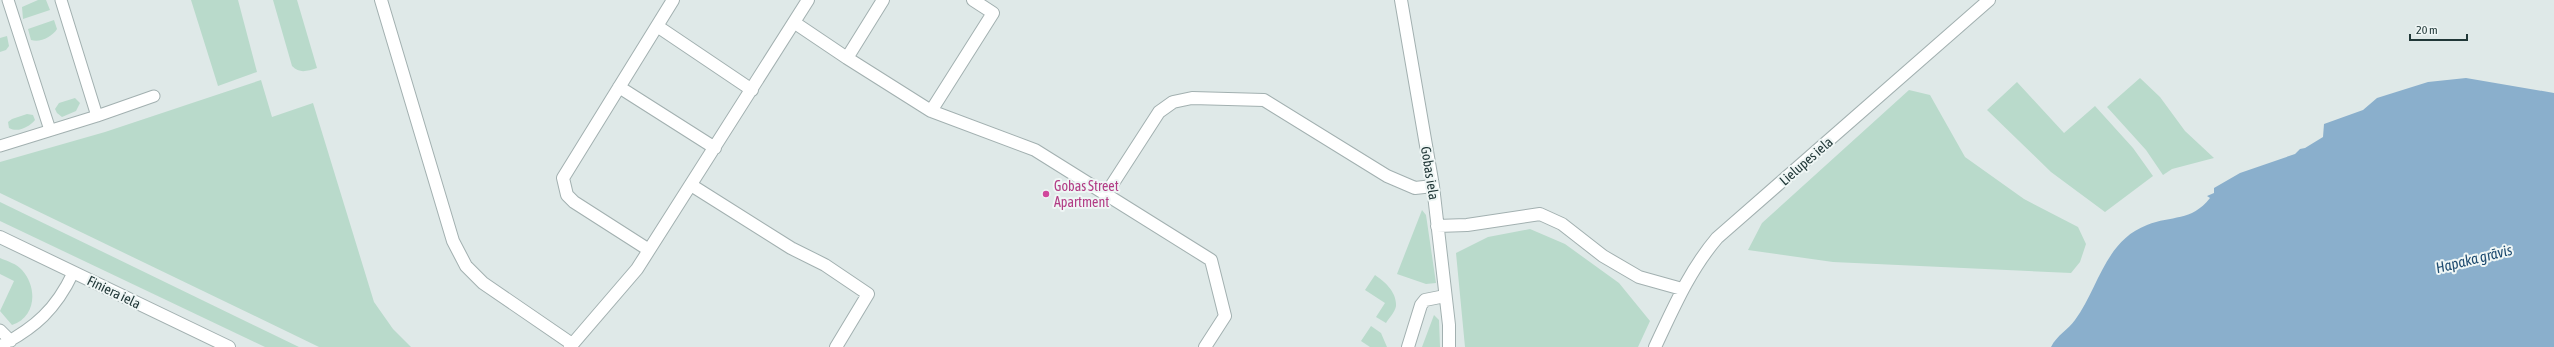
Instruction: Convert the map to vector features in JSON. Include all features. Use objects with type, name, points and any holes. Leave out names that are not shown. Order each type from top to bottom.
[{"type":"street","points":[[381,0],[453,241],[466,266],[483,283],[571,346],[637,269],[795,23],[808,0]]},
{"type":"street","points":[[649,250],[574,202],[567,195],[564,187],[566,171],[673,0]]},
{"type":"street","points":[[847,58],[883,0]]},
{"type":"street","points":[[931,111],[993,13],[973,0]]},
{"type":"street","name":"Gobas iela","points":[[1401,0],[1432,186],[1445,296],[1449,347]]},
{"type":"street","name":"Lielupes iela","points":[[1654,347],[1682,289],[1701,257],[1717,238],[1989,0]]},
{"type":"street","points":[[795,23],[931,111],[1035,150],[1210,260],[1225,316],[1205,347]]},
{"type":"street","points":[[658,26],[752,90]]},
{"type":"street","points":[[618,86],[715,148]]},
{"type":"street","points":[[1106,194],[1159,112],[1172,102],[1192,98],[1264,100],[1387,176],[1415,188],[1432,186]]},
{"type":"street","points":[[691,185],[791,248],[825,265],[868,294],[836,347]]},
{"type":"street","points":[[1437,226],[1467,225],[1540,214],[1562,224],[1604,256],[1639,277],[1682,289]]},
{"type":"street","name":"Finiera iela","points":[[0,237],[229,347]]},
{"type":"street","points":[[1408,347],[1421,305],[1425,300],[1445,296]]},
{"type":"lane","points":[[8,0],[50,130]]},
{"type":"lane","points":[[61,0],[97,116]]},
{"type":"lane","points":[[0,146],[97,116],[154,96]]},
{"type":"lane","points":[[0,346],[11,341],[41,320],[63,295],[73,272]]},
{"type":"lane","points":[[0,330],[11,341]]},
{"type":"green space","points":[[38,0],[46,0],[50,10],[23,19],[22,7]]},
{"type":"green space","points":[[191,0],[238,0],[257,72],[218,86]]},
{"type":"green space","points":[[273,0],[297,0],[317,68],[301,71],[292,66]]},
{"type":"green space","points":[[54,20],[57,29],[52,35],[46,39],[38,41],[31,40],[28,29]]},
{"type":"green space","points":[[7,36],[9,46],[6,50],[0,52],[0,38]]},
{"type":"green space","points":[[2140,78],[2160,97],[2185,131],[2214,158],[2172,169],[2163,175],[2146,150],[2107,107]]},
{"type":"green space","points":[[261,80],[272,117],[313,103],[374,302],[393,329],[411,347],[319,347],[0,193],[0,162],[105,132]]},
{"type":"green space","points":[[2017,82],[2064,133],[2095,106],[2133,148],[2153,176],[2105,212],[2051,172],[1987,110]]},
{"type":"green space","points":[[1909,90],[1930,95],[1965,157],[2024,199],[2078,227],[2086,244],[2080,262],[2071,273],[1833,262],[1748,250],[1762,223]]},
{"type":"green space","points":[[75,98],[80,103],[76,111],[62,117],[57,113],[55,109],[59,103]]},
{"type":"green space","points":[[27,114],[33,115],[35,120],[30,125],[20,130],[9,128],[8,122],[12,119]]},
{"type":"green space","points":[[0,202],[299,347],[265,347],[0,221]]},
{"type":"green space","points":[[1422,210],[1426,215],[1436,283],[1426,284],[1397,274]]},
{"type":"green space","points":[[1530,229],[1565,244],[1619,283],[1650,321],[1638,347],[1465,347],[1456,253],[1488,237]]},
{"type":"green space","points":[[0,258],[15,264],[20,268],[31,285],[32,301],[30,309],[26,316],[12,325],[0,311],[14,281],[0,274]]},
{"type":"green space","points":[[1375,275],[1389,288],[1396,301],[1396,306],[1386,323],[1376,317],[1385,303],[1365,290]]},
{"type":"green space","points":[[1434,315],[1439,320],[1440,347],[1422,347]]},
{"type":"green space","points":[[1371,326],[1381,333],[1387,347],[1370,347],[1361,341]]},
{"type":"water","name":"Hapaka grāvis","points":[[2466,78],[2554,93],[2554,347],[2051,347],[2056,339],[2075,320],[2112,253],[2121,242],[2133,232],[2156,222],[2181,217],[2196,211],[2210,198],[2207,196],[2214,193],[2214,188],[2240,173],[2295,154],[2300,149],[2305,148],[2323,137],[2324,124],[2363,110],[2377,98],[2428,82]]},
{"type":"place","name":"Gobas Street Apartment","points":[[1046,194]]}]
